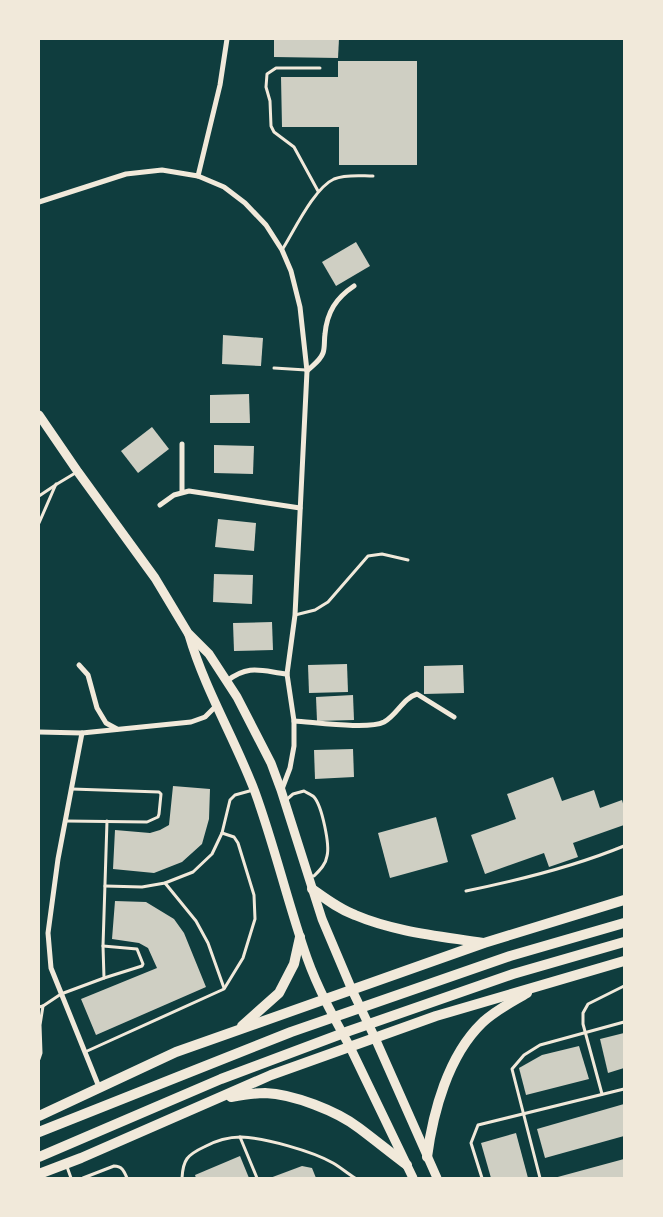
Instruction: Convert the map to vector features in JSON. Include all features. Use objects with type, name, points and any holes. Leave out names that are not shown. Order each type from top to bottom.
[{"type":"highway","points":[[312,889],[333,904],[355,916],[405,930],[484,943]]},
{"type":"highway","points":[[39,1116],[176,1052],[484,943],[624,900]]},
{"type":"highway","points":[[39,1132],[291,1032],[510,956],[624,923]]},
{"type":"highway","points":[[238,1030],[279,994],[294,964],[300,937]]},
{"type":"highway","points":[[39,1157],[221,1079],[349,1031],[513,974],[624,942]]},
{"type":"highway","points":[[39,1174],[271,1076],[350,1047],[436,1016],[624,961]]},
{"type":"highway","points":[[427,1157],[430,1134],[445,1080],[468,1041],[481,1023],[538,986]]},
{"type":"highway","points":[[213,1101],[267,1093],[318,1106],[358,1127],[407,1165]]},
{"type":"main road","points":[[39,415],[155,578],[188,633],[197,662],[254,790],[275,852],[300,937],[325,999],[413,1178]]},
{"type":"main road","points":[[188,633],[209,654],[227,681],[271,763],[322,919],[437,1178]]},
{"type":"street","points":[[198,176],[220,85],[227,39]]},
{"type":"street","points":[[39,202],[126,174],[162,170],[198,176],[224,188],[245,203],[266,225],[282,250],[291,271],[300,307],[307,370],[295,615],[287,674],[294,721],[294,746],[290,768],[281,790]]},
{"type":"street","points":[[307,370],[318,361],[323,352],[326,322],[331,308],[344,293],[354,286]]},
{"type":"street","points":[[182,444],[182,492]]},
{"type":"street","points":[[160,505],[182,492],[200,492],[300,508]]},
{"type":"street","points":[[79,666],[88,675],[97,708],[106,723],[118,729]]},
{"type":"street","points":[[227,681],[248,669],[287,674]]},
{"type":"street","points":[[294,721],[369,725],[382,723],[393,716],[411,696],[416,694],[454,716]]},
{"type":"street","points":[[39,732],[82,733],[191,722],[205,717],[216,706]]},
{"type":"street","points":[[82,733],[58,859],[48,932],[51,968],[100,1088]]},
{"type":"lane","points":[[318,191],[294,147],[274,132],[271,126],[270,101],[266,87],[268,74],[276,68],[320,68]]},
{"type":"lane","points":[[282,250],[318,191],[334,179],[351,175],[373,176]]},
{"type":"lane","points":[[274,368],[307,370]]},
{"type":"lane","points":[[39,496],[78,472]]},
{"type":"lane","points":[[39,522],[57,484]]},
{"type":"lane","points":[[295,615],[314,610],[328,602],[368,556],[382,554],[408,560]]},
{"type":"lane","points":[[66,820],[149,821],[158,817],[159,814],[161,794],[157,792],[72,789]]},
{"type":"lane","points":[[105,886],[142,887],[165,883],[193,872],[212,854],[222,833],[230,800],[235,795],[254,790]]},
{"type":"lane","points":[[285,802],[293,794],[304,791],[314,797],[320,808],[328,844],[328,856],[314,876],[308,876]]},
{"type":"lane","points":[[104,978],[103,946],[107,821]]},
{"type":"lane","points":[[84,1052],[224,989],[243,958],[255,919],[254,895],[238,843],[234,837],[222,833]]},
{"type":"lane","points":[[466,891],[531,878],[568,867],[624,846]]},
{"type":"lane","points":[[165,883],[196,921],[208,943],[224,989]]},
{"type":"lane","points":[[39,1059],[41,1054],[41,1006],[61,994],[142,966],[143,964],[137,949],[103,946]]},
{"type":"lane","points":[[602,1094],[583,1024],[583,1013],[588,1004],[624,986]]},
{"type":"lane","points":[[540,1178],[512,1068],[524,1055],[540,1045],[624,1022]]},
{"type":"lane","points":[[482,1178],[471,1143],[478,1125],[624,1089]]},
{"type":"lane","points":[[182,1178],[183,1164],[194,1152],[217,1141],[240,1137],[277,1143],[306,1152],[332,1162],[355,1178]]},
{"type":"lane","points":[[240,1137],[257,1178]]},
{"type":"lane","points":[[66,1164],[72,1178]]},
{"type":"lane","points":[[83,1178],[118,1166],[124,1170],[127,1178]]},
{"type":"building","points":[[274,39],[339,39],[338,58],[274,57]]},
{"type":"building","points":[[338,61],[417,61],[417,165],[339,165],[339,127],[282,127],[281,77],[338,77]]},
{"type":"building","points":[[356,242],[370,266],[336,286],[322,262]]},
{"type":"building","points":[[223,335],[263,338],[261,366],[222,364]]},
{"type":"building","points":[[249,394],[250,423],[210,423],[210,395]]},
{"type":"building","points":[[152,427],[169,449],[138,473],[121,451]]},
{"type":"building","points":[[214,445],[254,446],[253,474],[214,473]]},
{"type":"building","points":[[218,519],[256,523],[254,551],[215,547]]},
{"type":"building","points":[[214,574],[253,575],[252,604],[213,602]]},
{"type":"building","points":[[272,622],[273,650],[234,651],[233,623]]},
{"type":"building","points":[[347,664],[348,692],[309,693],[308,665]]},
{"type":"building","points":[[463,665],[464,693],[424,694],[424,666]]},
{"type":"building","points":[[353,695],[354,720],[317,721],[316,697]]},
{"type":"building","points":[[353,749],[354,777],[315,779],[314,750]]},
{"type":"building","points":[[553,777],[562,801],[594,790],[600,808],[622,800],[624,825],[573,843],[578,857],[549,867],[544,853],[485,874],[471,835],[516,819],[507,794]]},
{"type":"building","points":[[173,786],[210,789],[209,819],[202,844],[182,862],[154,873],[113,869],[115,830],[150,833],[169,825]]},
{"type":"building","points":[[436,817],[448,862],[390,878],[378,833]]},
{"type":"building","points":[[115,901],[146,902],[174,919],[184,933],[206,987],[96,1035],[81,999],[157,968],[148,948],[139,943],[112,939]]},
{"type":"building","points":[[624,1033],[624,1068],[608,1073],[600,1039]]},
{"type":"building","points":[[579,1046],[589,1079],[526,1095],[519,1068],[542,1055]]},
{"type":"building","points":[[624,1104],[624,1136],[545,1158],[537,1129]]},
{"type":"building","points":[[516,1133],[528,1178],[491,1178],[481,1143]]},
{"type":"building","points":[[240,1156],[249,1178],[196,1178],[195,1175]]},
{"type":"building","points":[[624,1159],[624,1178],[554,1178]]},
{"type":"building","points":[[302,1166],[312,1168],[316,1178],[270,1178]]}]
